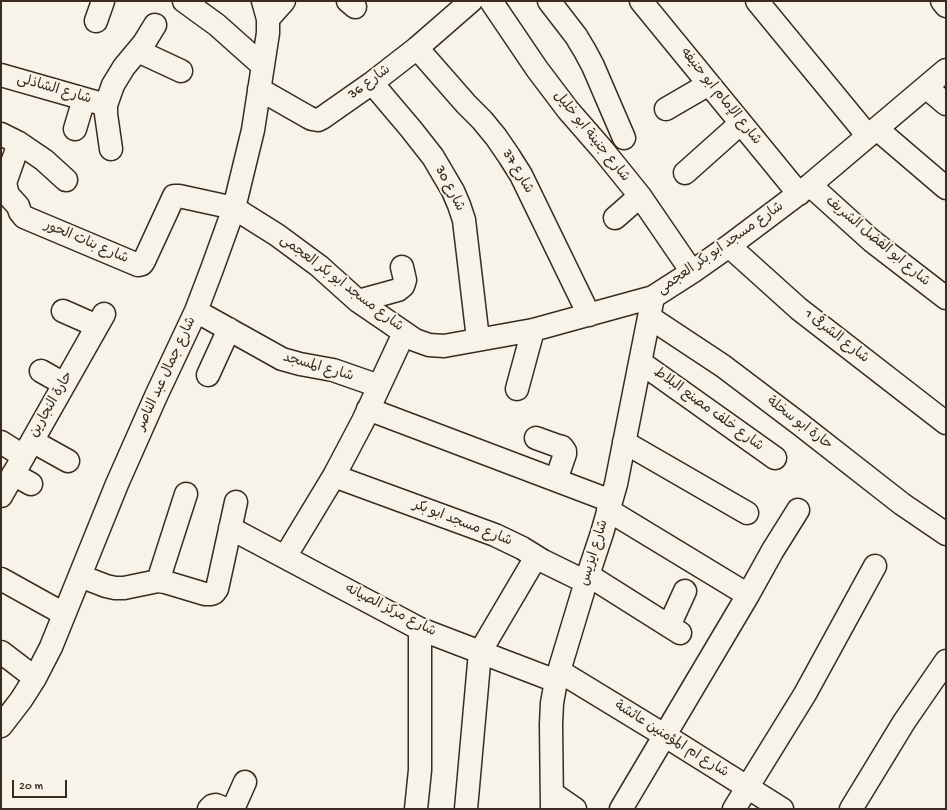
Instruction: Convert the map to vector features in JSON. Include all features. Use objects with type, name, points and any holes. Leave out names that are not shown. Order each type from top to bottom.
[{"type":"street","points":[[184,1],[217,25],[263,66]]},
{"type":"street","points":[[265,10],[284,1]]},
{"type":"street","name":"شارع 36","points":[[259,89],[308,117],[318,120],[372,83],[417,48],[471,1]]},
{"type":"street","name":"شارع جنينة ابو خليل","points":[[492,1],[537,69],[568,110],[640,196],[692,272]]},
{"type":"street","points":[[549,1],[576,36],[585,51],[624,138]]},
{"type":"street","name":"شارع الإمام ابو حنيفه","points":[[642,1],[741,123],[804,189]]},
{"type":"street","points":[[757,1],[873,133],[946,188]]},
{"type":"street","points":[[942,1],[946,6]]},
{"type":"street","name":"شارع جمال عبد الناصر","points":[[1,726],[21,700],[35,678],[51,647],[117,484],[196,311],[212,269],[234,208],[253,130],[268,33],[265,10]]},
{"type":"street","points":[[111,149],[106,105],[113,85],[124,67],[144,43],[155,25]]},
{"type":"street","name":"شارع 37","points":[[417,48],[482,120],[509,156],[521,175],[589,315]]},
{"type":"street","points":[[138,51],[181,71]]},
{"type":"street","name":"شارع مسجد ابو بكر العجمى","points":[[234,208],[277,235],[319,266],[358,300],[415,340],[428,345],[444,346],[533,330],[589,315],[651,307],[692,272],[804,189],[873,133],[946,70]]},
{"type":"street","name":"شارع الشاذلى","points":[[1,75],[106,105]]},
{"type":"street","name":"شارع 30","points":[[372,83],[411,128],[433,157],[460,205],[464,220],[478,340]]},
{"type":"street","points":[[666,109],[709,84]]},
{"type":"street","points":[[926,87],[946,104]]},
{"type":"street","points":[[75,130],[84,99]]},
{"type":"street","points":[[685,173],[741,123]]},
{"type":"street","points":[[10,138],[44,160],[66,180]]},
{"type":"street","name":"شارع بنات الحور","points":[[10,138],[5,183],[8,195],[18,206],[24,217],[138,265],[142,264],[144,261],[174,196],[234,208]]},
{"type":"street","name":"شارع ابو الفضل الشريف","points":[[804,189],[946,298]]},
{"type":"street","points":[[615,218],[640,196]]},
{"type":"street","name":"شارع الشرقى 1","points":[[729,246],[799,309],[946,423]]},
{"type":"street","points":[[358,300],[398,290],[403,286],[405,280],[402,267]]},
{"type":"street","name":"شارع ايزيس","points":[[552,801],[550,724],[552,703],[558,676],[616,484],[651,307]]},
{"type":"street","name":"حارة ابو سخلة","points":[[651,307],[723,366],[902,504],[946,534]]},
{"type":"street","name":"حارة النجارين","points":[[1,496],[25,464],[64,384],[101,320],[63,311]]},
{"type":"street","name":"شارع المسجد","points":[[196,311],[282,359],[333,370],[379,386]]},
{"type":"street","points":[[208,375],[229,329]]},
{"type":"street","points":[[517,389],[533,330]]},
{"type":"street","points":[[285,557],[334,476],[363,421],[404,333]]},
{"type":"street","name":"شارع خلف مصنع البلاط","points":[[640,362],[775,458]]},
{"type":"street","points":[[41,371],[64,384]]},
{"type":"street","points":[[368,409],[556,480],[609,505],[748,595]]},
{"type":"street","points":[[536,438],[562,447],[564,451],[565,454],[556,480]]},
{"type":"street","points":[[1,442],[25,464],[68,461]]},
{"type":"street","points":[[624,442],[747,513]]},
{"type":"street","name":"شارع مسجد ابو بكر","points":[[334,476],[495,535],[516,545],[543,561],[587,578],[675,629],[685,591]]},
{"type":"street","points":[[158,581],[186,494]]},
{"type":"street","points":[[80,576],[115,588],[124,588],[158,581],[205,594],[214,593],[217,589],[236,502]]},
{"type":"street","points":[[621,809],[798,510]]},
{"type":"street","name":"شارع مركز الصيانه","points":[[230,528],[420,629],[480,652],[558,676]]},
{"type":"street","points":[[466,809],[480,652],[536,557]]},
{"type":"street","points":[[734,809],[805,694],[875,566]]},
{"type":"street","points":[[1,579],[64,614]]},
{"type":"street","points":[[416,809],[420,770],[420,629]]},
{"type":"street","points":[[1,652],[35,678]]},
{"type":"street","points":[[851,809],[904,722],[946,661]]},
{"type":"street","name":"شارع ام المؤمنين عائشة","points":[[558,676],[664,735],[782,809]]},
{"type":"street","points":[[233,809],[245,782]]},
{"type":"street","points":[[552,801],[576,809]]},
{"type":"street","points":[[209,809],[216,805],[226,809]]}]
